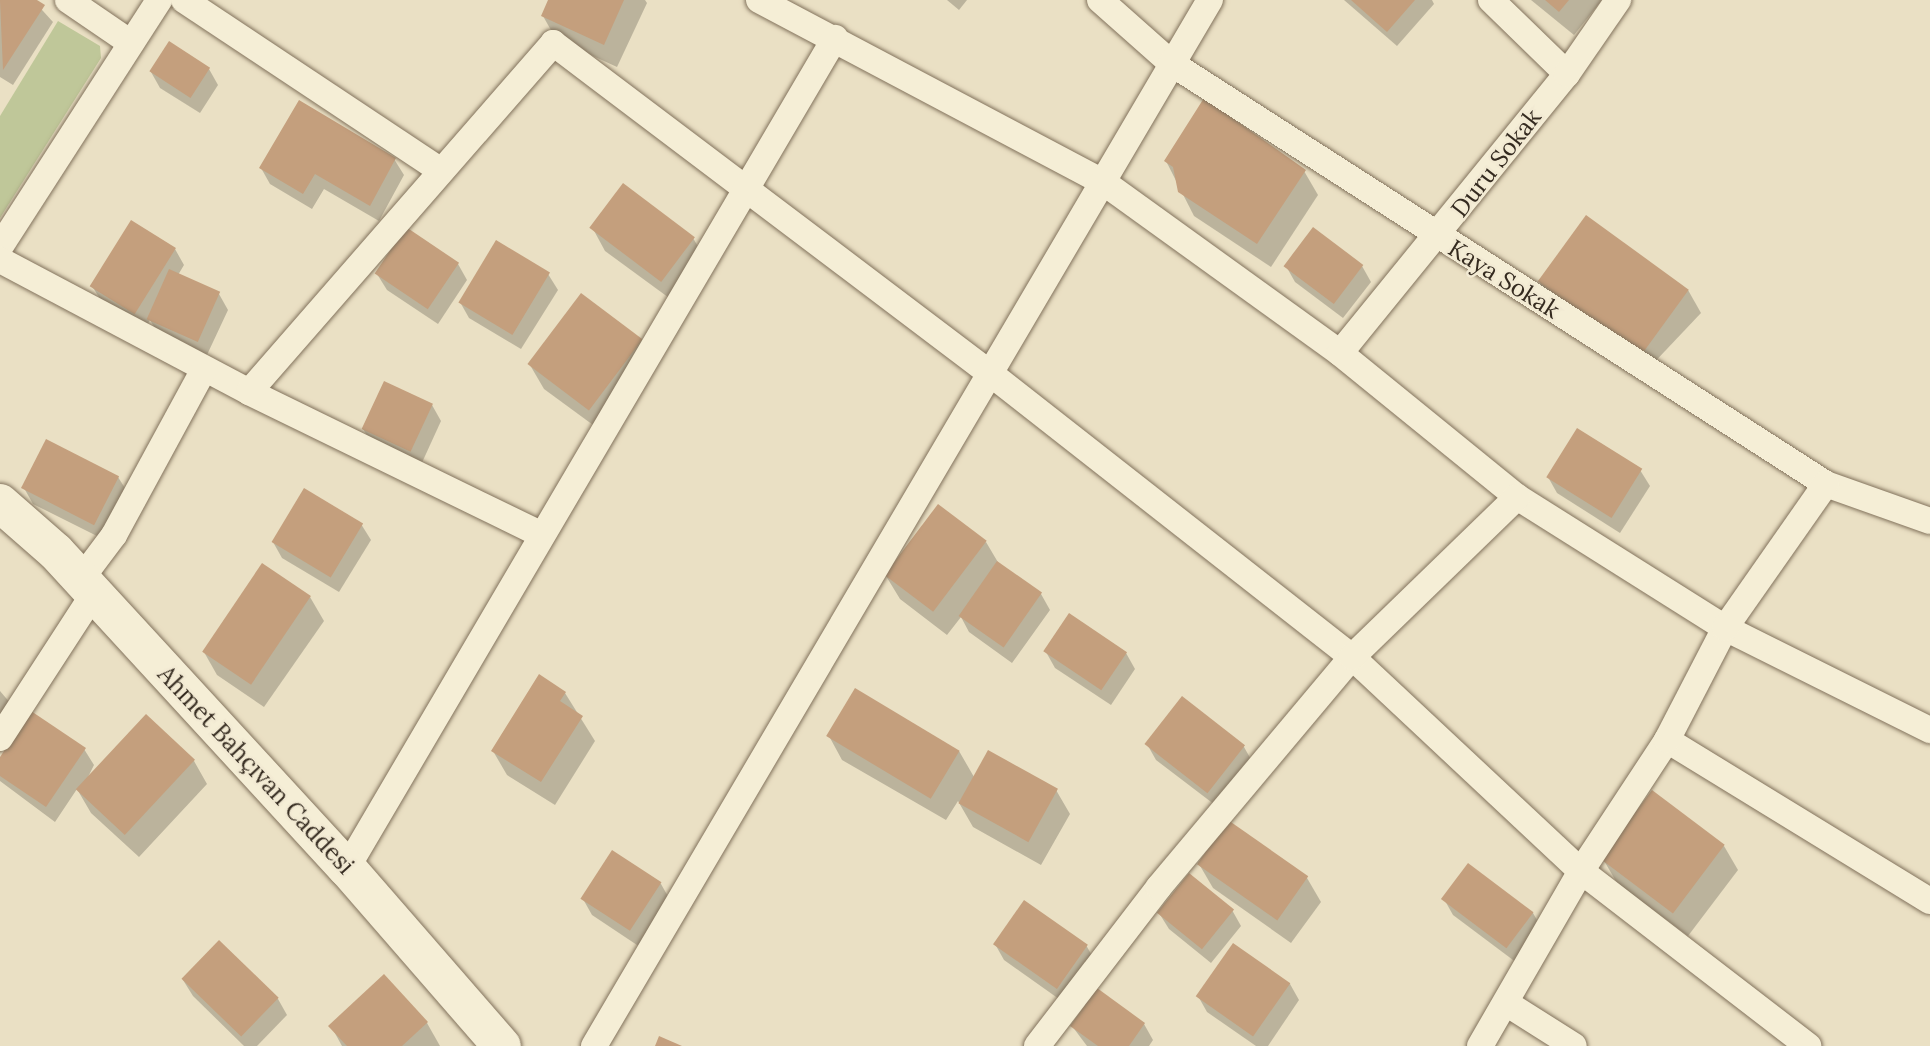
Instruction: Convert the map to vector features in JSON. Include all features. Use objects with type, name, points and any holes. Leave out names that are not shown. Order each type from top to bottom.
[{"type":"main road","name":"Ahmet Bahçıvan Caddesi","points":[[0,503],[87,586],[347,867],[502,1046]]},
{"type":"street","points":[[68,0],[131,43]]},
{"type":"street","points":[[0,247],[159,0]]},
{"type":"street","points":[[184,0],[439,169]]},
{"type":"street","points":[[759,0],[1103,182],[1340,353],[1517,497],[1725,628],[1930,730]]},
{"type":"street","name":"Kaya Sokak","points":[[1100,0],[1171,63],[1826,484],[1930,521]]},
{"type":"street","points":[[594,1046],[1210,0]]},
{"type":"street","points":[[1491,0],[1567,74]]},
{"type":"street","name":"Duru Sokak","points":[[1340,353],[1438,237],[1567,74],[1618,0]]},
{"type":"street","points":[[347,867],[540,534],[747,193],[835,38]]},
{"type":"street","points":[[249,392],[439,169],[552,43],[747,193],[991,374],[1352,657],[1581,871],[1808,1046]]},
{"type":"street","points":[[0,260],[249,392],[540,534]]},
{"type":"street","points":[[0,738],[87,586],[204,369]]},
{"type":"street","points":[[1480,1046],[1581,871],[1667,740],[1725,628],[1826,484]]},
{"type":"street","points":[[1037,1046],[1159,887],[1352,657],[1517,497]]},
{"type":"street","points":[[1667,740],[1930,901]]},
{"type":"street","points":[[1506,1003],[1574,1046]]},
{"type":"green space","points":[[58,21],[100,46],[101,58],[0,218],[0,116]]},
{"type":"building","points":[[0,0],[37,0],[45,5],[3,70]]},
{"type":"building","points":[[548,0],[624,0],[604,45],[541,16]]},
{"type":"building","points":[[1351,0],[1415,0],[1387,32]]},
{"type":"building","points":[[1545,0],[1569,0],[1559,12]]},
{"type":"building","points":[[169,41],[210,68],[190,98],[149,71]]},
{"type":"building","points":[[1204,98],[1306,170],[1257,244],[1178,192],[1173,167],[1164,161]]},
{"type":"building","points":[[299,100],[396,158],[370,206],[315,174],[303,194],[259,168]]},
{"type":"building","points":[[623,183],[695,237],[661,282],[589,228]]},
{"type":"building","points":[[1586,215],[1689,290],[1641,356],[1538,281]]},
{"type":"building","points":[[131,220],[176,248],[135,314],[90,286]]},
{"type":"building","points":[[406,227],[459,263],[428,309],[375,273]]},
{"type":"building","points":[[1313,227],[1363,265],[1334,304],[1284,266]]},
{"type":"building","points":[[496,240],[550,272],[512,335],[458,303]]},
{"type":"building","points":[[169,269],[220,292],[198,342],[147,319]]},
{"type":"building","points":[[581,293],[642,339],[589,410],[527,364]]},
{"type":"building","points":[[384,381],[433,404],[411,452],[362,429]]},
{"type":"building","points":[[1577,428],[1642,469],[1612,518],[1546,477]]},
{"type":"building","points":[[46,439],[119,476],[94,525],[21,488]]},
{"type":"building","points":[[304,488],[363,524],[331,578],[272,542]]},
{"type":"building","points":[[938,504],[987,541],[933,612],[884,575]]},
{"type":"building","points":[[997,561],[1042,593],[1004,647],[959,616]]},
{"type":"building","points":[[262,563],[311,596],[251,685],[202,652]]},
{"type":"building","points":[[1069,613],[1127,652],[1101,690],[1043,651]]},
{"type":"building","points":[[539,674],[566,692],[560,701],[583,716],[541,782],[491,751]]},
{"type":"building","points":[[855,688],[960,751],[931,799],[826,736]]},
{"type":"building","points":[[1182,696],[1245,745],[1207,793],[1144,744]]},
{"type":"building","points":[[31,711],[86,748],[46,807],[0,776],[0,757]]},
{"type":"building","points":[[146,714],[195,760],[125,835],[76,789]]},
{"type":"building","points":[[988,750],[1058,789],[1028,842],[958,803]]},
{"type":"building","points":[[1652,790],[1725,845],[1673,913],[1600,859]]},
{"type":"building","points":[[1228,820],[1308,876],[1277,920],[1197,864]]},
{"type":"building","points":[[612,850],[661,882],[630,931],[580,899]]},
{"type":"building","points":[[1468,863],[1533,912],[1506,948],[1441,899]]},
{"type":"building","points":[[1189,873],[1234,910],[1202,949],[1157,913]]},
{"type":"building","points":[[1024,900],[1088,945],[1057,989],[993,944]]},
{"type":"building","points":[[219,940],[279,998],[241,1037],[181,979]]},
{"type":"building","points":[[1233,943],[1290,983],[1253,1036],[1196,996]]},
{"type":"building","points":[[384,974],[428,1022],[402,1046],[347,1046],[328,1026]]},
{"type":"building","points":[[1097,988],[1145,1023],[1129,1046],[1098,1046],[1070,1026]]},
{"type":"building","points":[[659,1036],[682,1046],[655,1046]]}]
